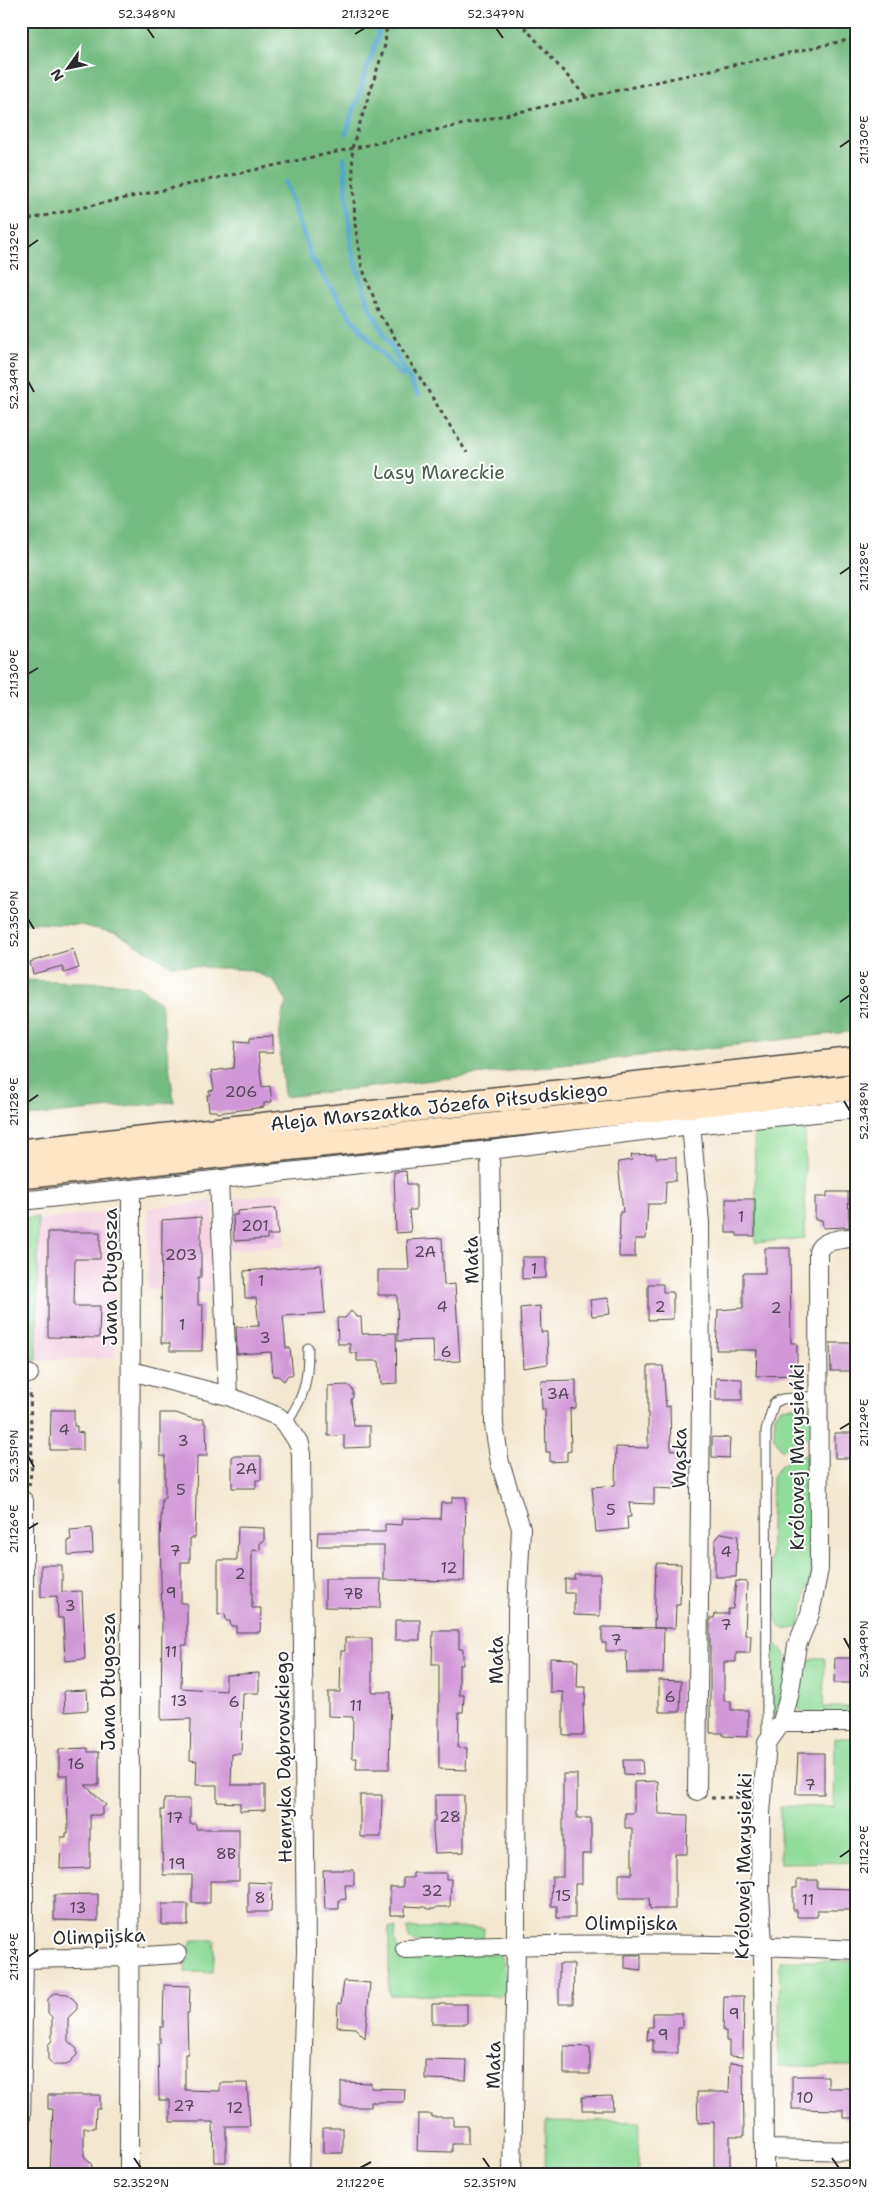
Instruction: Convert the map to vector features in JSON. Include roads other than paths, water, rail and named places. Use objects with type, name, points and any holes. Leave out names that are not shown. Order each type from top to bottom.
[{"type":"main road","name":"Aleja Marszałka Józefa Piłsudskiego","points":[[21,1152],[857,1060]]},
{"type":"main road","name":"Aleja Marszałka Józefa Piłsudskiego","points":[[21,1176],[857,1088]]},
{"type":"street","points":[[21,1201],[490,1150],[691,1125],[857,1109]]},
{"type":"street","name":"Wąska","points":[[691,1125],[700,1223],[701,1398],[697,1791]]},
{"type":"street","name":"Mała","points":[[490,1150],[494,1425],[500,1463],[521,1528],[517,1612],[516,1944],[512,2175]]},
{"type":"street","points":[[219,1180],[228,1396]]},
{"type":"street","name":"Jana Długosza","points":[[129,2175],[132,1189]]},
{"type":"street","name":"Królowej Marysieńki","points":[[764,2175],[763,1945],[760,1892],[763,1796],[767,1743],[782,1722],[789,1696],[797,1645],[810,1614],[819,1569],[819,1248],[824,1244],[857,1238]]},
{"type":"street","points":[[131,1371],[228,1396],[279,1418],[286,1424]]},
{"type":"street","name":"Henryka Dąbrowskiego","points":[[286,1424],[299,1444],[301,1454],[306,1951],[299,2175]]},
{"type":"street","points":[[21,2120],[24,1501]]},
{"type":"street","points":[[782,1722],[857,1722]]},
{"type":"street","name":"Olimpijska","points":[[405,1949],[516,1944],[763,1945],[857,1950]]},
{"type":"street","name":"Olimpijska","points":[[22,1959],[177,1954]]},
{"type":"street","points":[[765,2149],[857,2151]]},
{"type":"lane","points":[[286,1424],[304,1394],[308,1379],[308,1348]]},
{"type":"lane","points":[[767,1743],[766,1430],[774,1403],[782,1399],[818,1396]]},
{"type":"waterway","points":[[346,133],[378,36],[378,21]]},
{"type":"waterway","points":[[344,158],[351,248],[370,308],[418,395]]},
{"type":"waterway","points":[[285,182],[312,259],[351,318],[402,376]]},
{"type":"park label","name":"Lasy Mareckie","points":[[439,472]]}]
